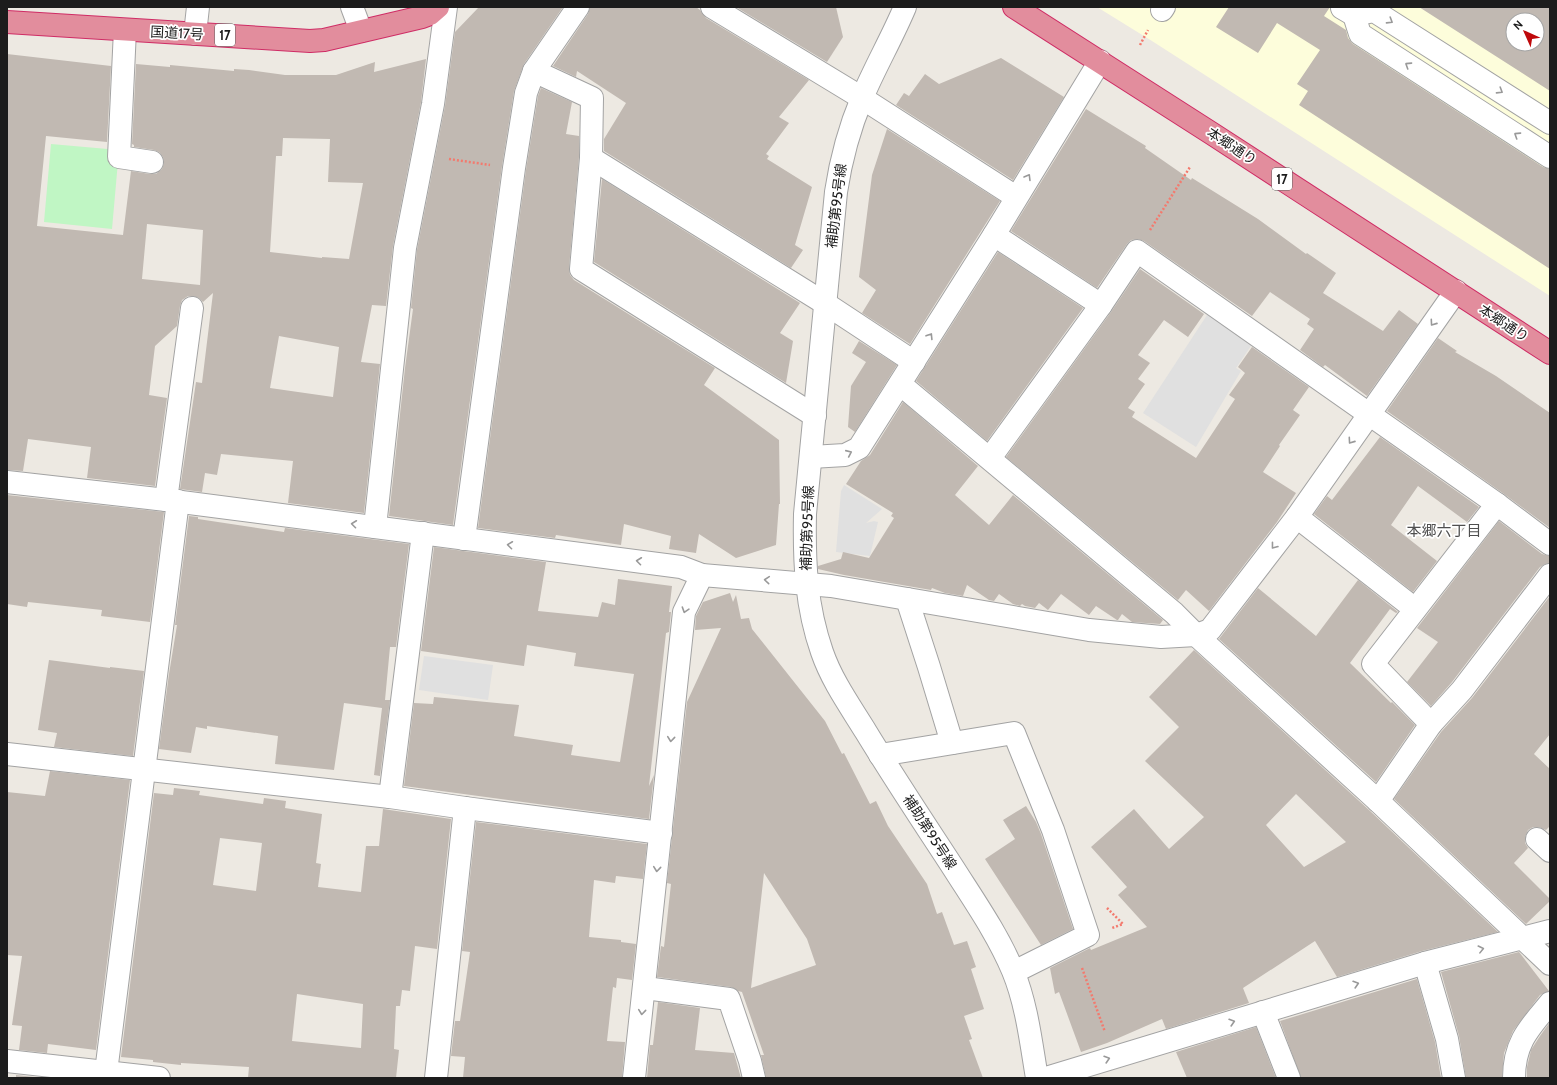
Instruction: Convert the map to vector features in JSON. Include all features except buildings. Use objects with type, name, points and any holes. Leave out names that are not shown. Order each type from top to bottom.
[{"type":"highway","name":"国道17号","points":[[7,22],[310,41],[324,40],[422,17],[430,14],[438,7]]},
{"type":"highway","name":"本郷通り","points":[[1014,7],[1100,61],[1550,353]]},
{"type":"street","points":[[195,34],[198,7]]},
{"type":"street","points":[[352,7],[361,31]]},
{"type":"street","points":[[375,527],[405,248],[433,104],[446,7]]},
{"type":"street","points":[[464,539],[514,168],[526,93],[534,71],[578,7]]},
{"type":"street","points":[[712,7],[862,98],[1016,197]]},
{"type":"street","name":"補助第95号線","points":[[905,7],[862,98],[841,158],[836,192],[805,514],[804,550],[806,584],[812,618],[823,654],[840,689],[880,755],[1001,944],[1014,972],[1028,1022],[1037,1078]]},
{"type":"street","points":[[1550,123],[1374,11],[1351,10],[1360,34],[1550,157]]},
{"type":"street","points":[[125,30],[119,157],[152,162]]},
{"type":"street","points":[[811,457],[845,455],[859,448],[994,234],[1100,61]]},
{"type":"street","points":[[534,71],[592,98],[591,158],[581,269],[815,416]]},
{"type":"street","points":[[591,158],[826,304],[914,362]]},
{"type":"street","points":[[994,234],[1101,305]]},
{"type":"street","points":[[990,458],[1101,305],[1137,251],[1497,504],[1550,544]]},
{"type":"street","points":[[7,482],[172,500],[681,567],[702,575],[831,586],[1089,630],[1161,637],[1210,630],[1296,517],[1456,291]]},
{"type":"street","points":[[106,1072],[144,770],[192,308]]},
{"type":"street","points":[[900,384],[1174,613],[1378,801],[1550,964]]},
{"type":"street","points":[[1431,724],[1373,664],[1497,504]]},
{"type":"street","points":[[1296,517],[1415,609]]},
{"type":"street","points":[[390,797],[423,533]]},
{"type":"street","points":[[634,1078],[645,988],[684,612],[702,575]]},
{"type":"street","points":[[1378,801],[1431,724],[1462,690],[1550,575]]},
{"type":"street","points":[[906,599],[929,667],[952,743]]},
{"type":"street","points":[[880,755],[1014,733],[1053,830],[1088,935],[1014,972]]},
{"type":"street","points":[[7,754],[390,797],[661,833]]},
{"type":"street","points":[[436,1078],[465,808]]},
{"type":"street","points":[[1046,1078],[1426,963],[1550,931]]},
{"type":"street","points":[[1426,963],[1447,1039],[1454,1078]]},
{"type":"street","points":[[645,988],[729,1000],[750,1061],[754,1078]]},
{"type":"street","points":[[1514,1078],[1516,1054],[1522,1039],[1550,1003]]},
{"type":"street","points":[[1263,1012],[1289,1078]]},
{"type":"street","points":[[7,1061],[159,1078]]},
{"type":"path","points":[[423,155],[514,168]]},
{"type":"path","points":[[1137,251],[1155,220],[1190,167]]},
{"type":"path","points":[[1088,984],[1114,1057]]},
{"type":"shaded area","points":[[1097,7],[1550,7],[1550,296],[1152,41]]},
{"type":"shaded area","points":[[1209,312],[1253,343],[1236,368],[1241,371],[1196,447],[1143,413]]},
{"type":"shaded area","points":[[844,485],[882,509],[866,523],[874,521],[878,522],[870,556],[836,552],[841,491]]},
{"type":"shaded area","points":[[424,656],[493,665],[488,700],[419,690]]},
{"type":"green space","points":[[51,144],[119,150],[112,229],[44,222]]},
{"type":"district","name":"本郷六丁目","points":[[1444,531]]}]
